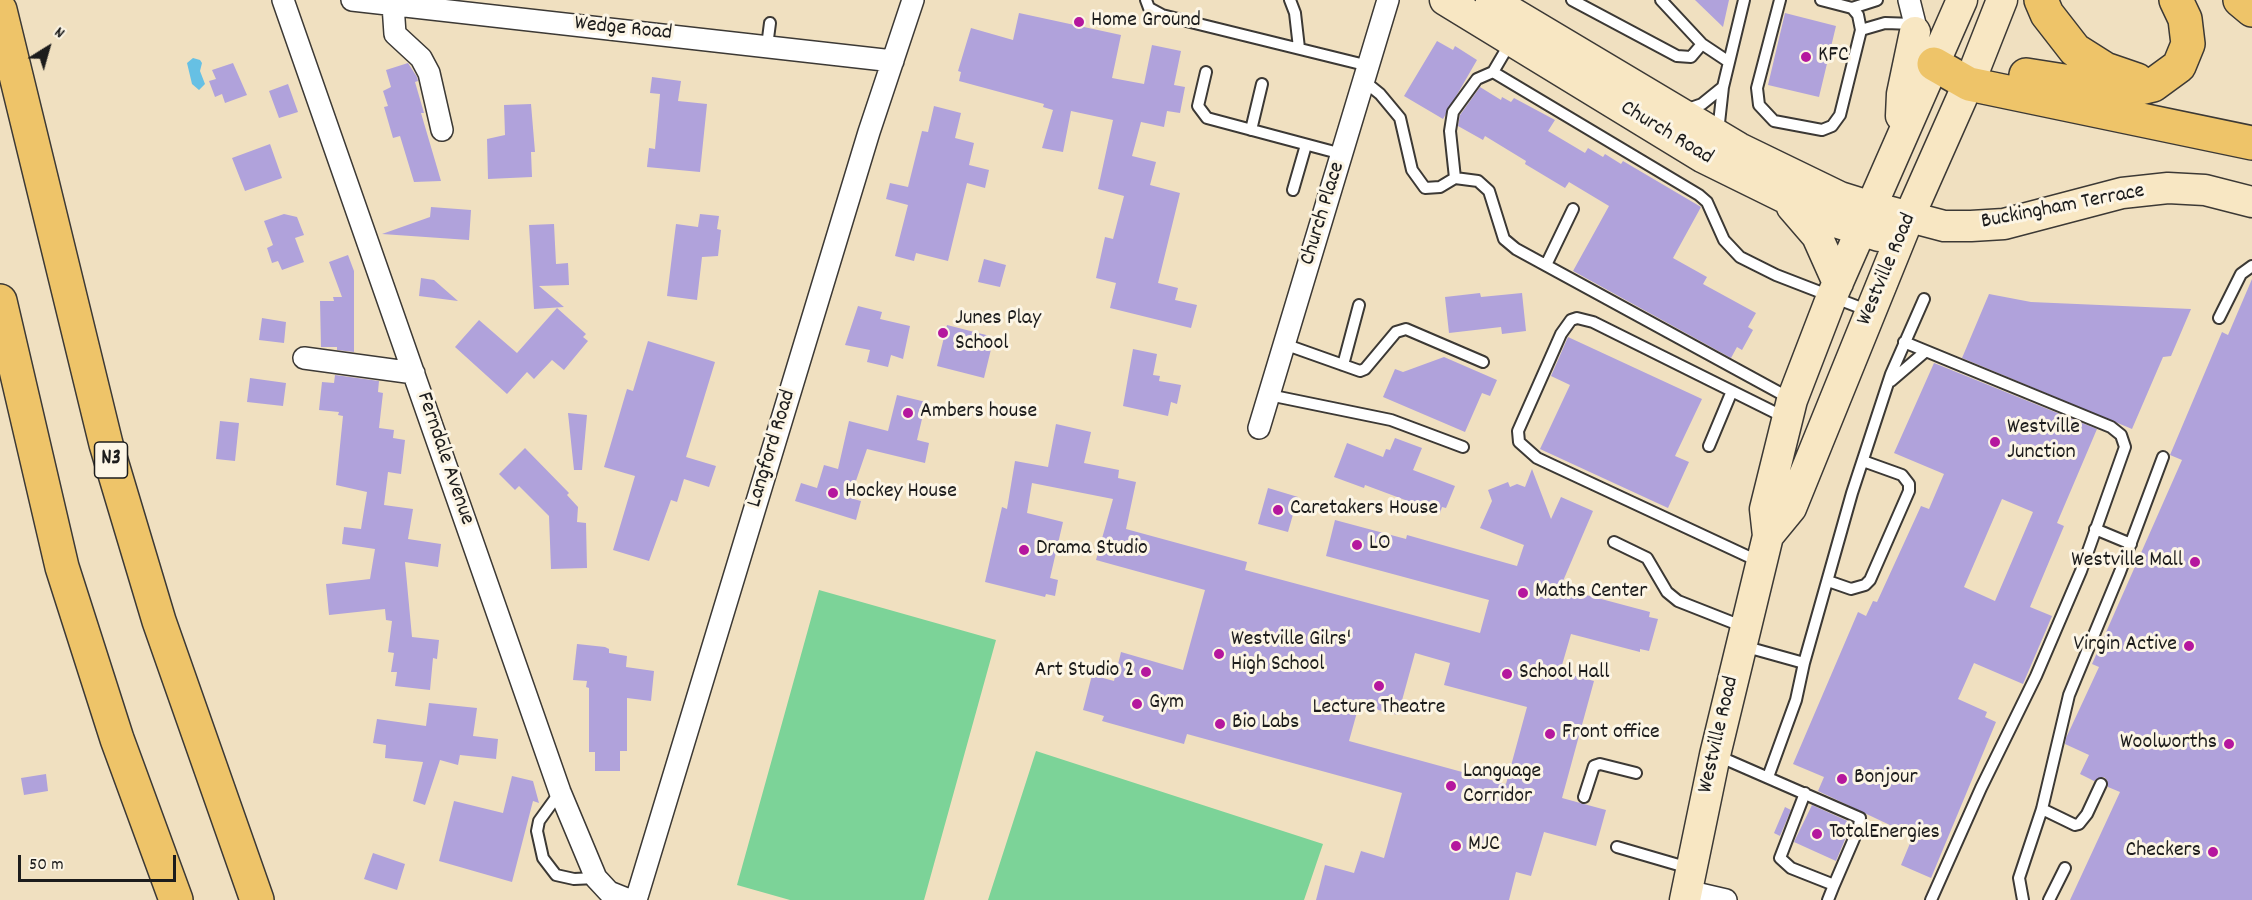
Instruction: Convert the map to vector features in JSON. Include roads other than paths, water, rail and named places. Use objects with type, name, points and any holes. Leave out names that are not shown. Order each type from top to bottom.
[{"type":"highway","points":[[2040,0],[2057,29],[2075,50],[2105,69],[2153,85]]},
{"type":"highway","points":[[1972,75],[2128,91],[2153,85],[2179,66],[2188,44],[2185,19],[2176,0]]},
{"type":"highway","points":[[2240,0],[2252,10]]},
{"type":"highway","name":"N3","points":[[0,10],[106,444],[159,621],[257,900]]},
{"type":"highway","points":[[1926,42],[1972,75],[2252,143]]},
{"type":"highway","points":[[0,301],[62,567],[114,728],[176,900]]},
{"type":"street","name":"Ferndale Avenue","points":[[283,0],[560,792],[596,878],[609,892],[629,900]]},
{"type":"street","name":"Wedge Road","points":[[352,0],[893,61]]},
{"type":"street","name":"Langford Road","points":[[636,900],[866,143],[913,0]]},
{"type":"street","name":"Church Place","points":[[1259,428],[1388,0]]},
{"type":"street","name":"Church Road","points":[[1444,0],[1510,14],[1867,220]]},
{"type":"street","points":[[1909,0],[1926,42]]},
{"type":"street","name":"Westville Road","points":[[1688,887],[1715,755],[1765,549],[1765,508],[1790,409],[1835,290],[1904,130],[1926,42],[1962,0]]},
{"type":"street","name":"Westville Road","points":[[1765,549],[1791,508],[1856,346],[2002,0]]},
{"type":"street","points":[[393,5],[395,34],[420,58],[429,73],[442,130]]},
{"type":"street","name":"Church Road","points":[[1510,14],[1702,157],[1783,199],[1832,221],[1867,220],[1905,229]]},
{"type":"street","name":"Buckingham Terrace","points":[[1905,229],[2004,224],[2121,193],[2168,188],[2205,190],[2252,201]]},
{"type":"street","points":[[1783,199],[1811,226],[1835,290]]},
{"type":"street","points":[[1790,409],[1810,403],[1826,365],[1856,346]]},
{"type":"street","points":[[303,358],[414,373]]},
{"type":"street","points":[[1688,887],[1726,900]]},
{"type":"lane","points":[[1146,0],[1149,8],[1162,15],[1299,48],[1366,74],[1400,118],[1412,170],[1420,184],[1433,189],[1455,178],[1471,178],[1484,184],[1494,204],[1504,239],[1516,249],[1790,409]]},
{"type":"lane","points":[[1290,0],[1295,13],[1299,48]]},
{"type":"lane","points":[[1572,0],[1677,56],[1691,57],[1702,44]]},
{"type":"lane","points":[[1661,0],[1702,44],[1729,62]]},
{"type":"lane","points":[[1718,135],[1723,87],[1744,0]]},
{"type":"lane","points":[[1780,0],[1757,88],[1759,105],[1773,121],[1816,130],[1832,126],[1840,115],[1861,30],[1860,20],[1852,8]]},
{"type":"lane","points":[[1821,0],[1852,8],[1877,0]]},
{"type":"lane","points":[[1493,72],[1510,14]]},
{"type":"lane","points":[[767,46],[770,23]]},
{"type":"lane","points":[[1861,30],[1885,23],[1926,42]]},
{"type":"lane","points":[[1206,72],[1199,99],[1199,110],[1212,120],[1342,154]]},
{"type":"lane","points":[[1455,178],[1450,131],[1453,112],[1477,79],[1493,72]]},
{"type":"lane","points":[[1493,72],[1699,195],[1707,202],[1724,240],[1740,257],[1776,275],[1835,290],[1871,312]]},
{"type":"lane","points":[[1251,130],[1262,84]]},
{"type":"lane","points":[[1680,112],[1702,104],[1723,87]]},
{"type":"lane","points":[[1293,190],[1306,145]]},
{"type":"lane","points":[[1546,266],[1573,209]]},
{"type":"lane","points":[[2219,318],[2241,273],[2252,266]]},
{"type":"lane","points":[[1768,777],[1796,700],[1804,663],[1828,580],[1887,386],[1924,299]]},
{"type":"lane","points":[[1342,365],[1359,305]]},
{"type":"lane","points":[[1765,549],[1536,458],[1525,450],[1517,436],[1561,334],[1571,320],[1577,318],[1593,322],[1732,391],[1790,409]]},
{"type":"lane","points":[[1284,344],[1360,371],[1365,369],[1396,332],[1406,329],[1484,362]]},
{"type":"lane","points":[[1904,342],[2111,427],[2121,435],[2125,447],[2036,676],[1981,788],[1931,900]]},
{"type":"lane","points":[[1887,386],[1902,370],[1926,351]]},
{"type":"lane","points":[[1709,446],[1732,391]]},
{"type":"lane","points":[[1269,395],[1391,420],[1462,447]]},
{"type":"lane","points":[[2023,900],[2019,878],[2042,809],[2069,695],[2131,544],[2163,457]]},
{"type":"lane","points":[[1828,580],[1851,589],[1865,585],[1870,580],[1909,491],[1909,484],[1902,476],[1863,461]]},
{"type":"lane","points":[[2095,529],[2131,544]]},
{"type":"lane","points":[[1614,542],[1647,558],[1667,592],[1678,601],[1743,636],[1804,663]]},
{"type":"lane","points":[[1715,755],[1860,818],[1859,827],[1828,900]]},
{"type":"lane","points":[[1584,797],[1594,766],[1600,764],[1636,773]]},
{"type":"lane","points":[[2042,809],[2075,825],[2079,824],[2087,814],[2101,784]]},
{"type":"lane","points":[[560,792],[539,821],[537,831],[543,858],[556,875],[574,879],[596,878]]},
{"type":"lane","points":[[1805,793],[1780,858],[1791,868],[1834,885]]},
{"type":"lane","points":[[1617,847],[1688,887]]},
{"type":"lane","points":[[2049,900],[2066,868]]},
{"type":"water","points":[[193,58],[202,63],[200,71],[205,84],[199,90],[192,84],[187,63]]},
{"type":"place","name":"Home Ground","points":[[1079,22]]},
{"type":"place","name":"KFC","points":[[1806,57]]},
{"type":"place","name":"Junes Play School","points":[[943,333]]},
{"type":"place","name":"Ambers house","points":[[908,413]]},
{"type":"place","name":"Westville Junction","points":[[1995,442]]},
{"type":"place","name":"Hockey House","points":[[833,493]]},
{"type":"place","name":"Caretakers House","points":[[1278,510]]},
{"type":"place","name":"LO","points":[[1357,545]]},
{"type":"place","name":"Drama Studio","points":[[1024,550]]},
{"type":"place","name":"Westville Mall","points":[[2195,562]]},
{"type":"place","name":"Maths Center","points":[[1523,593]]},
{"type":"place","name":"Virgin Active","points":[[2189,646]]},
{"type":"place","name":"Westville Gilrs' High School","points":[[1219,654]]},
{"type":"place","name":"Art Studio 2","points":[[1146,672]]},
{"type":"place","name":"School Hall","points":[[1507,674]]},
{"type":"place","name":"Lecture Theatre","points":[[1379,686]]},
{"type":"place","name":"Gym","points":[[1137,704]]},
{"type":"place","name":"Bio Labs","points":[[1220,724]]},
{"type":"place","name":"Front office","points":[[1550,734]]},
{"type":"place","name":"Woolworths","points":[[2229,744]]},
{"type":"place","name":"Bonjour","points":[[1842,779]]},
{"type":"place","name":"Language Corridor","points":[[1451,786]]},
{"type":"place","name":"TotalEnergies","points":[[1817,834]]},
{"type":"place","name":"MJC","points":[[1456,846]]},
{"type":"place","name":"Checkers","points":[[2213,852]]}]
